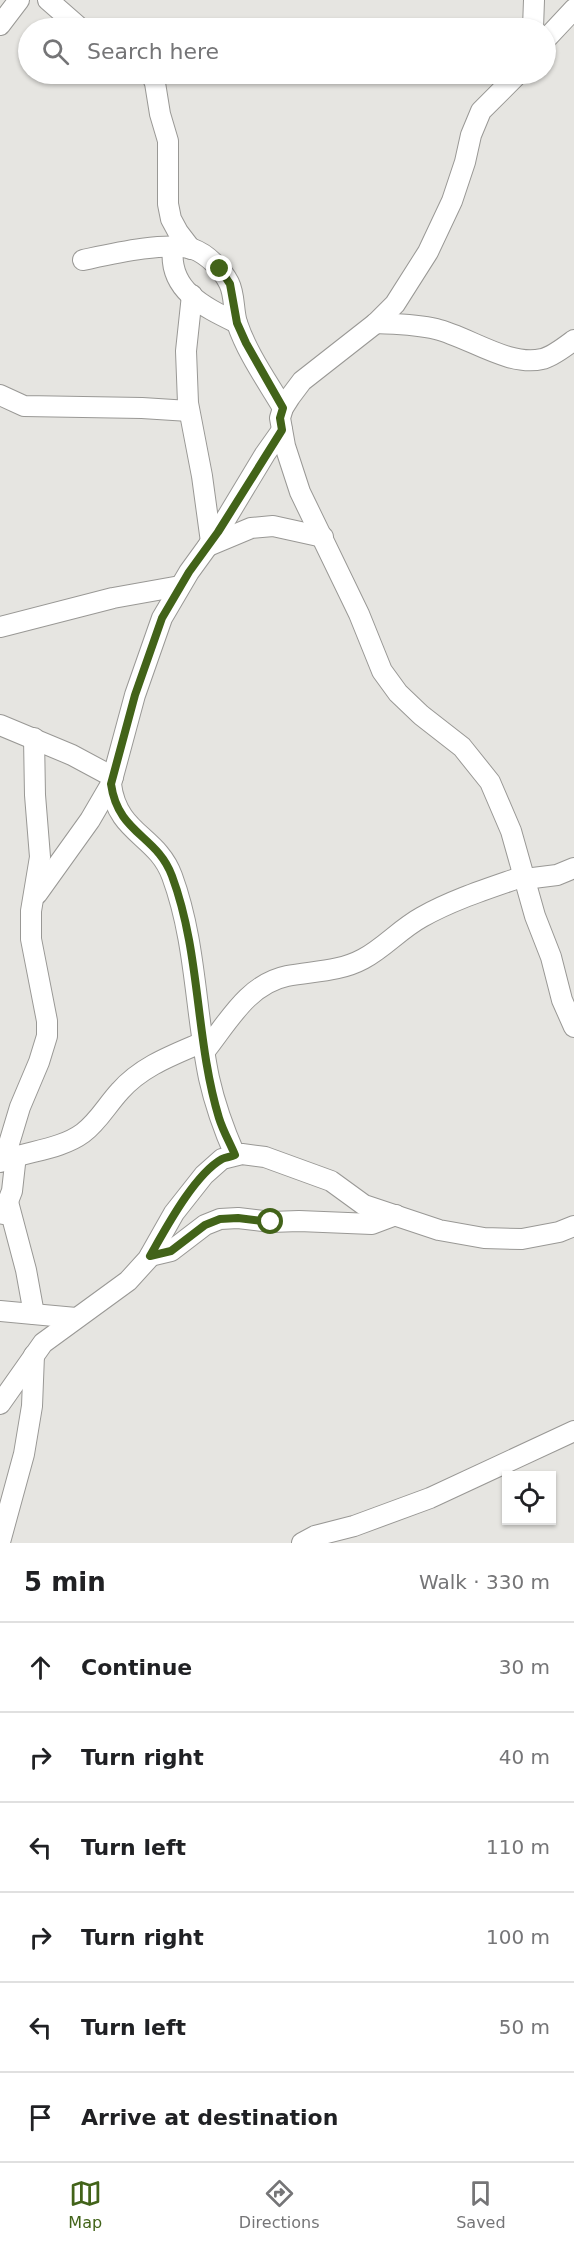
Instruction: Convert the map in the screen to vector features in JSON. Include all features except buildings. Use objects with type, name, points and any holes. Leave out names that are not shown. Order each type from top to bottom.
[{"type":"street","points":[[0,25],[20,0]]},
{"type":"street","points":[[48,0],[69,18]]},
{"type":"street","points":[[533,18],[534,0]]},
{"type":"street","points":[[556,24],[569,5]]},
{"type":"street","points":[[155,84],[160,114],[168,141],[168,204],[182,248]]},
{"type":"street","points":[[508,84],[481,111],[471,135],[452,201],[428,252],[395,304],[376,323],[302,381],[283,408],[280,418],[285,446],[300,492],[388,678],[398,693],[421,715],[462,747],[490,782],[511,831],[535,916],[551,957],[562,1000],[574,1027]]},
{"type":"street","points":[[182,248],[171,260],[173,270],[182,286],[205,306],[237,323]]},
{"type":"street","points":[[83,260],[118,253],[182,248],[204,254],[220,269],[230,284],[237,323],[283,408]]},
{"type":"street","points":[[192,295],[186,351],[189,411],[202,476],[209,544]]},
{"type":"street","points":[[376,323],[408,324],[436,329],[513,358],[544,359],[574,340]]},
{"type":"street","points":[[0,395],[24,406],[189,411]]},
{"type":"street","points":[[33,900],[90,820],[112,780],[135,695],[162,618],[180,586],[282,430]]},
{"type":"street","points":[[209,544],[251,528],[273,526],[322,537]]},
{"type":"street","points":[[0,627],[113,598],[180,586]]},
{"type":"street","points":[[0,725],[34,738],[112,780]]},
{"type":"street","points":[[34,738],[35,795],[40,857],[33,900],[31,939],[45,1012],[47,1036],[20,1107],[7,1159],[12,1191],[4,1211],[26,1270],[34,1314]]},
{"type":"street","points":[[112,780],[113,798],[124,821],[159,852],[172,874],[183,913],[208,1077],[219,1120],[235,1155]]},
{"type":"street","points":[[7,1159],[58,1145],[82,1134],[121,1090],[158,1061],[204,1047],[247,996],[264,984],[286,976],[339,968],[360,961],[377,951],[397,932],[423,916],[524,877],[557,875],[574,868]]},
{"type":"street","points":[[0,1404],[43,1343],[128,1281],[150,1256],[174,1213],[204,1175],[222,1159],[242,1154],[265,1156],[331,1181],[364,1204],[439,1230],[484,1238],[522,1239],[559,1232],[574,1226]]},
{"type":"street","points":[[150,1256],[171,1251],[205,1225],[220,1219],[372,1224],[396,1215]]},
{"type":"street","points":[[0,1311],[76,1318]]},
{"type":"street","points":[[0,1542],[24,1454],[32,1406],[34,1355]]},
{"type":"street","points":[[302,1543],[315,1536],[354,1526],[430,1498],[574,1431]]},
{"type":"route","points":[[220,269],[230,284],[237,323],[246,343],[283,408],[280,418],[282,430],[218,532],[189,572],[162,618],[135,695],[111,784],[113,798],[124,821],[159,852],[172,874],[183,913],[190,952],[208,1077],[219,1120],[235,1155],[222,1159],[204,1175],[174,1213],[150,1256],[171,1251],[205,1225],[220,1219],[238,1218],[271,1222]]}]
